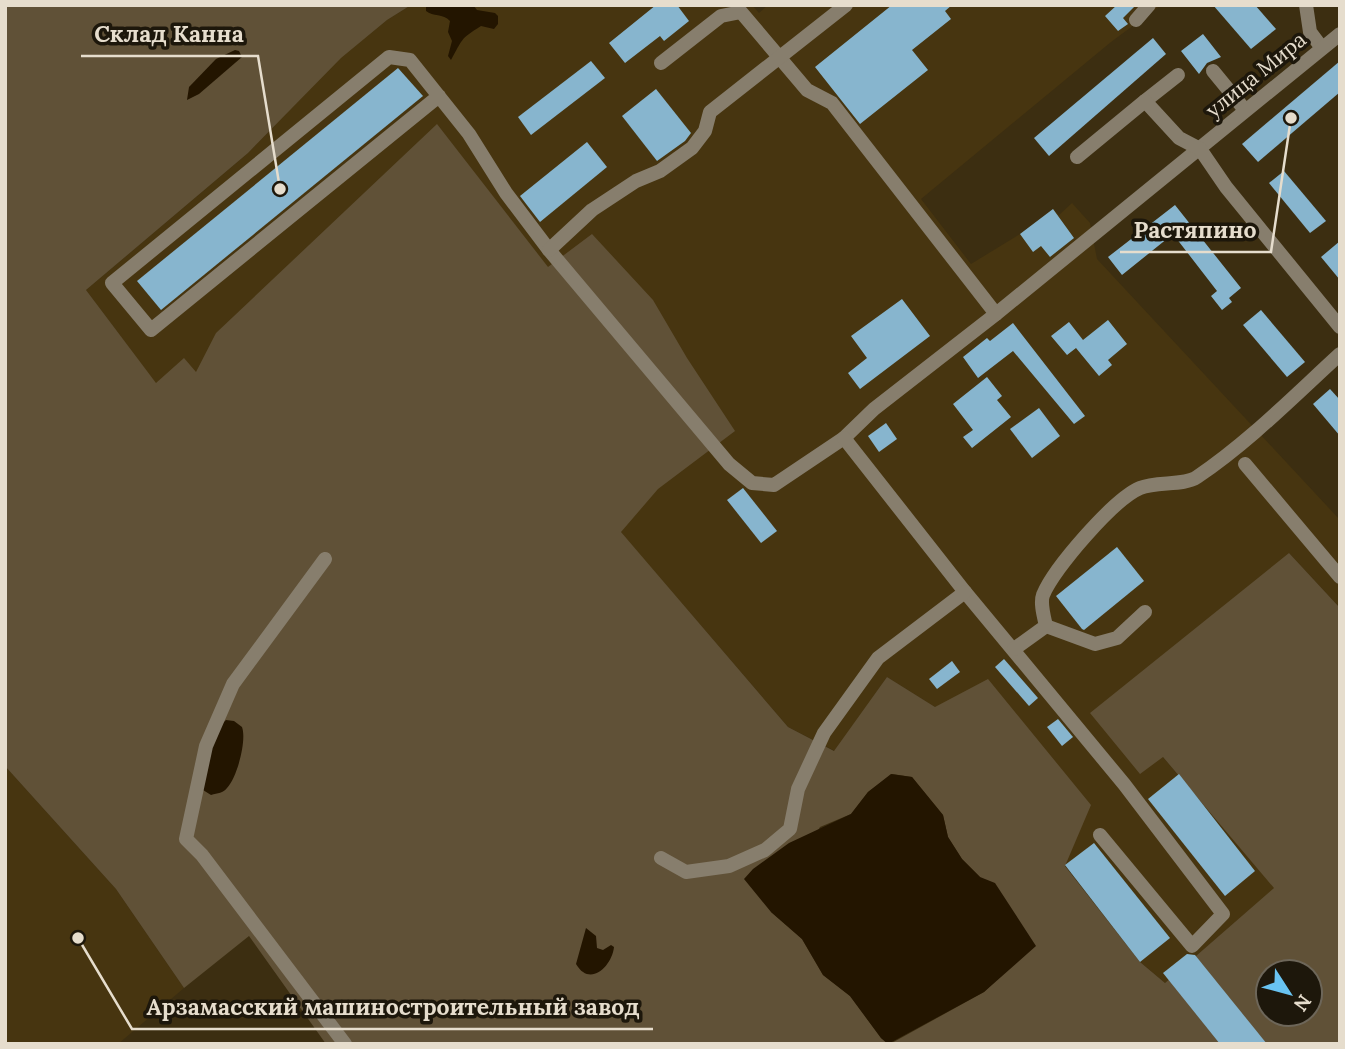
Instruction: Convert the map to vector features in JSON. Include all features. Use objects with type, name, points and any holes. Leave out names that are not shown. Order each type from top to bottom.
[{"type":"street","points":[[549,250],[592,210],[636,181],[660,171],[692,148],[705,131],[710,112],[846,5]]},
{"type":"street","points":[[1136,20],[1149,5]]},
{"type":"street","points":[[1306,5],[1310,32],[1322,48]]},
{"type":"street","points":[[661,63],[721,16],[741,12],[807,90],[832,103],[996,314]]},
{"type":"street","name":"улица Мира","points":[[439,96],[151,330],[112,283],[389,57],[410,60],[439,96],[469,134],[506,193],[549,250],[729,464],[752,483],[774,485],[844,438],[874,409],[996,314],[1340,34]]},
{"type":"street","points":[[1213,71],[1245,110]]},
{"type":"street","points":[[1077,157],[1178,75]]},
{"type":"street","points":[[1145,102],[1179,138],[1200,149],[1226,187],[1340,327]]},
{"type":"street","points":[[1045,626],[1042,597],[1064,562],[1118,505],[1139,488],[1194,480],[1240,445],[1340,354]]},
{"type":"street","points":[[844,438],[965,592],[1124,783],[1223,914],[1192,946],[1100,835]]},
{"type":"street","points":[[1245,464],[1340,577]]},
{"type":"street","points":[[326,559],[233,684],[206,746],[186,839],[202,855],[345,1044]]},
{"type":"street","points":[[661,858],[686,872],[729,866],[765,850],[790,829],[798,789],[824,733],[878,658],[965,592]]},
{"type":"street","points":[[1045,626],[1095,644],[1117,638],[1145,611]]},
{"type":"street","points":[[1014,649],[1045,626]]},
{"type":"shaded area","points":[[5,5],[411,5],[387,20],[341,58],[248,153],[86,290],[156,383],[184,358],[196,372],[216,333],[437,124],[548,267],[592,234],[653,300],[735,431],[658,489],[621,532],[788,727],[834,751],[887,677],[935,707],[988,679],[1091,805],[1065,866],[1140,962],[1165,983],[1274,888],[1163,757],[1140,774],[1090,713],[1289,553],[1340,608],[1340,1044],[890,1044],[984,992],[1006,971],[980,877],[962,859],[948,837],[943,815],[912,777],[892,774],[868,792],[851,814],[820,827],[771,912],[802,939],[823,975],[850,996],[888,1044],[326,1044],[249,936],[184,988],[116,889],[5,766]]},
{"type":"shaded area","points":[[411,5],[752,5],[759,13],[768,5],[1161,5],[1111,42],[921,199],[971,264],[1020,234],[1053,209],[1059,215],[1072,203],[1090,223],[1097,259],[1340,520],[1340,608],[1289,553],[1162,756],[1275,888],[1165,983],[1140,962],[1065,865],[935,707],[887,677],[835,751],[788,727],[569,472],[387,612],[184,359],[156,384],[86,290],[248,153],[340,58],[387,20]]},
{"type":"shaded area","points":[[473,5],[477,10],[495,13],[498,16],[498,24],[494,29],[481,26],[469,34],[462,40],[451,60],[448,56],[452,41],[448,32],[450,21],[429,13],[426,6]]},
{"type":"shaded area","points":[[235,50],[239,51],[242,57],[199,94],[187,100],[189,87],[216,59]]},
{"type":"shaded area","points":[[226,720],[234,721],[242,727],[242,749],[231,783],[224,791],[211,795],[203,790],[209,752],[215,734]]},
{"type":"shaded area","points":[[5,766],[116,889],[184,988],[118,1044],[5,1044]]},
{"type":"shaded area","points":[[891,774],[912,777],[943,815],[948,837],[962,859],[980,877],[995,883],[1036,946],[984,992],[888,1044],[850,996],[823,975],[802,939],[771,912],[744,879],[753,869],[789,843],[851,814],[868,792]]},
{"type":"shaded area","points":[[586,928],[596,936],[597,948],[603,950],[611,945],[614,947],[605,967],[594,974],[582,971],[576,964]]},
{"type":"building","points":[[656,5],[677,5],[689,21],[664,41],[660,36],[625,63],[609,43]]},
{"type":"building","points":[[892,5],[952,5],[945,11],[951,19],[912,50],[928,70],[860,124],[815,67]]},
{"type":"building","points":[[1117,5],[1136,5],[1123,18],[1128,24],[1118,31],[1105,16]]},
{"type":"building","points":[[1213,5],[1255,5],[1276,29],[1251,49]]},
{"type":"building","points":[[1203,34],[1221,57],[1207,63],[1199,74],[1181,51]]},
{"type":"building","points":[[1153,38],[1166,54],[1049,156],[1034,138]]},
{"type":"building","points":[[591,61],[605,78],[531,135],[518,117]]},
{"type":"building","points":[[1340,61],[1340,92],[1258,162],[1242,144]]},
{"type":"building","points":[[398,68],[423,96],[161,310],[137,281]]},
{"type":"building","points":[[656,89],[691,133],[685,141],[657,161],[622,116]]},
{"type":"building","points":[[587,142],[607,167],[540,222],[520,196]]},
{"type":"building","points":[[1284,171],[1326,221],[1310,233],[1269,183]]},
{"type":"building","points":[[1175,205],[1241,288],[1229,298],[1232,302],[1222,310],[1211,296],[1217,291],[1173,234],[1122,275],[1108,257]]},
{"type":"building","points":[[1053,209],[1074,238],[1050,257],[1041,246],[1033,252],[1020,234]]},
{"type":"building","points":[[1340,241],[1340,280],[1321,257]]},
{"type":"building","points":[[902,299],[930,336],[860,389],[848,373],[867,358],[851,336]]},
{"type":"building","points":[[1261,310],[1305,362],[1287,377],[1243,325]]},
{"type":"building","points":[[1108,320],[1127,344],[1108,360],[1112,365],[1099,376],[1076,348],[1067,355],[1051,336],[1069,322],[1083,340]]},
{"type":"building","points":[[1013,323],[1085,416],[1074,424],[1013,351],[978,378],[963,357],[987,338],[990,341]]},
{"type":"building","points":[[987,377],[1002,396],[997,400],[1011,417],[972,448],[963,437],[973,430],[953,404]]},
{"type":"building","points":[[1330,389],[1340,400],[1340,436],[1313,404]]},
{"type":"building","points":[[1039,408],[1060,436],[1032,458],[1010,429]]},
{"type":"building","points":[[886,423],[897,439],[879,452],[868,436]]},
{"type":"building","points":[[743,488],[777,531],[761,543],[727,500]]},
{"type":"building","points":[[1117,547],[1144,581],[1084,630],[1056,596]]},
{"type":"building","points":[[1004,659],[1038,698],[1029,706],[995,667]]},
{"type":"building","points":[[952,661],[960,672],[937,689],[929,679]]},
{"type":"building","points":[[1058,719],[1073,737],[1062,746],[1047,727]]},
{"type":"building","points":[[1179,774],[1255,871],[1225,896],[1148,799]]},
{"type":"building","points":[[1094,843],[1170,938],[1140,962],[1065,865]]},
{"type":"building","points":[[1187,954],[1195,955],[1267,1044],[1220,1044],[1163,973]]},
{"type":"place","name":"Растяпино","points":[[1291,118]]},
{"type":"place","name":"Склад Канна","points":[[280,189]]},
{"type":"place","name":"Арзамасский машиностроительный завод","points":[[78,938]]}]
